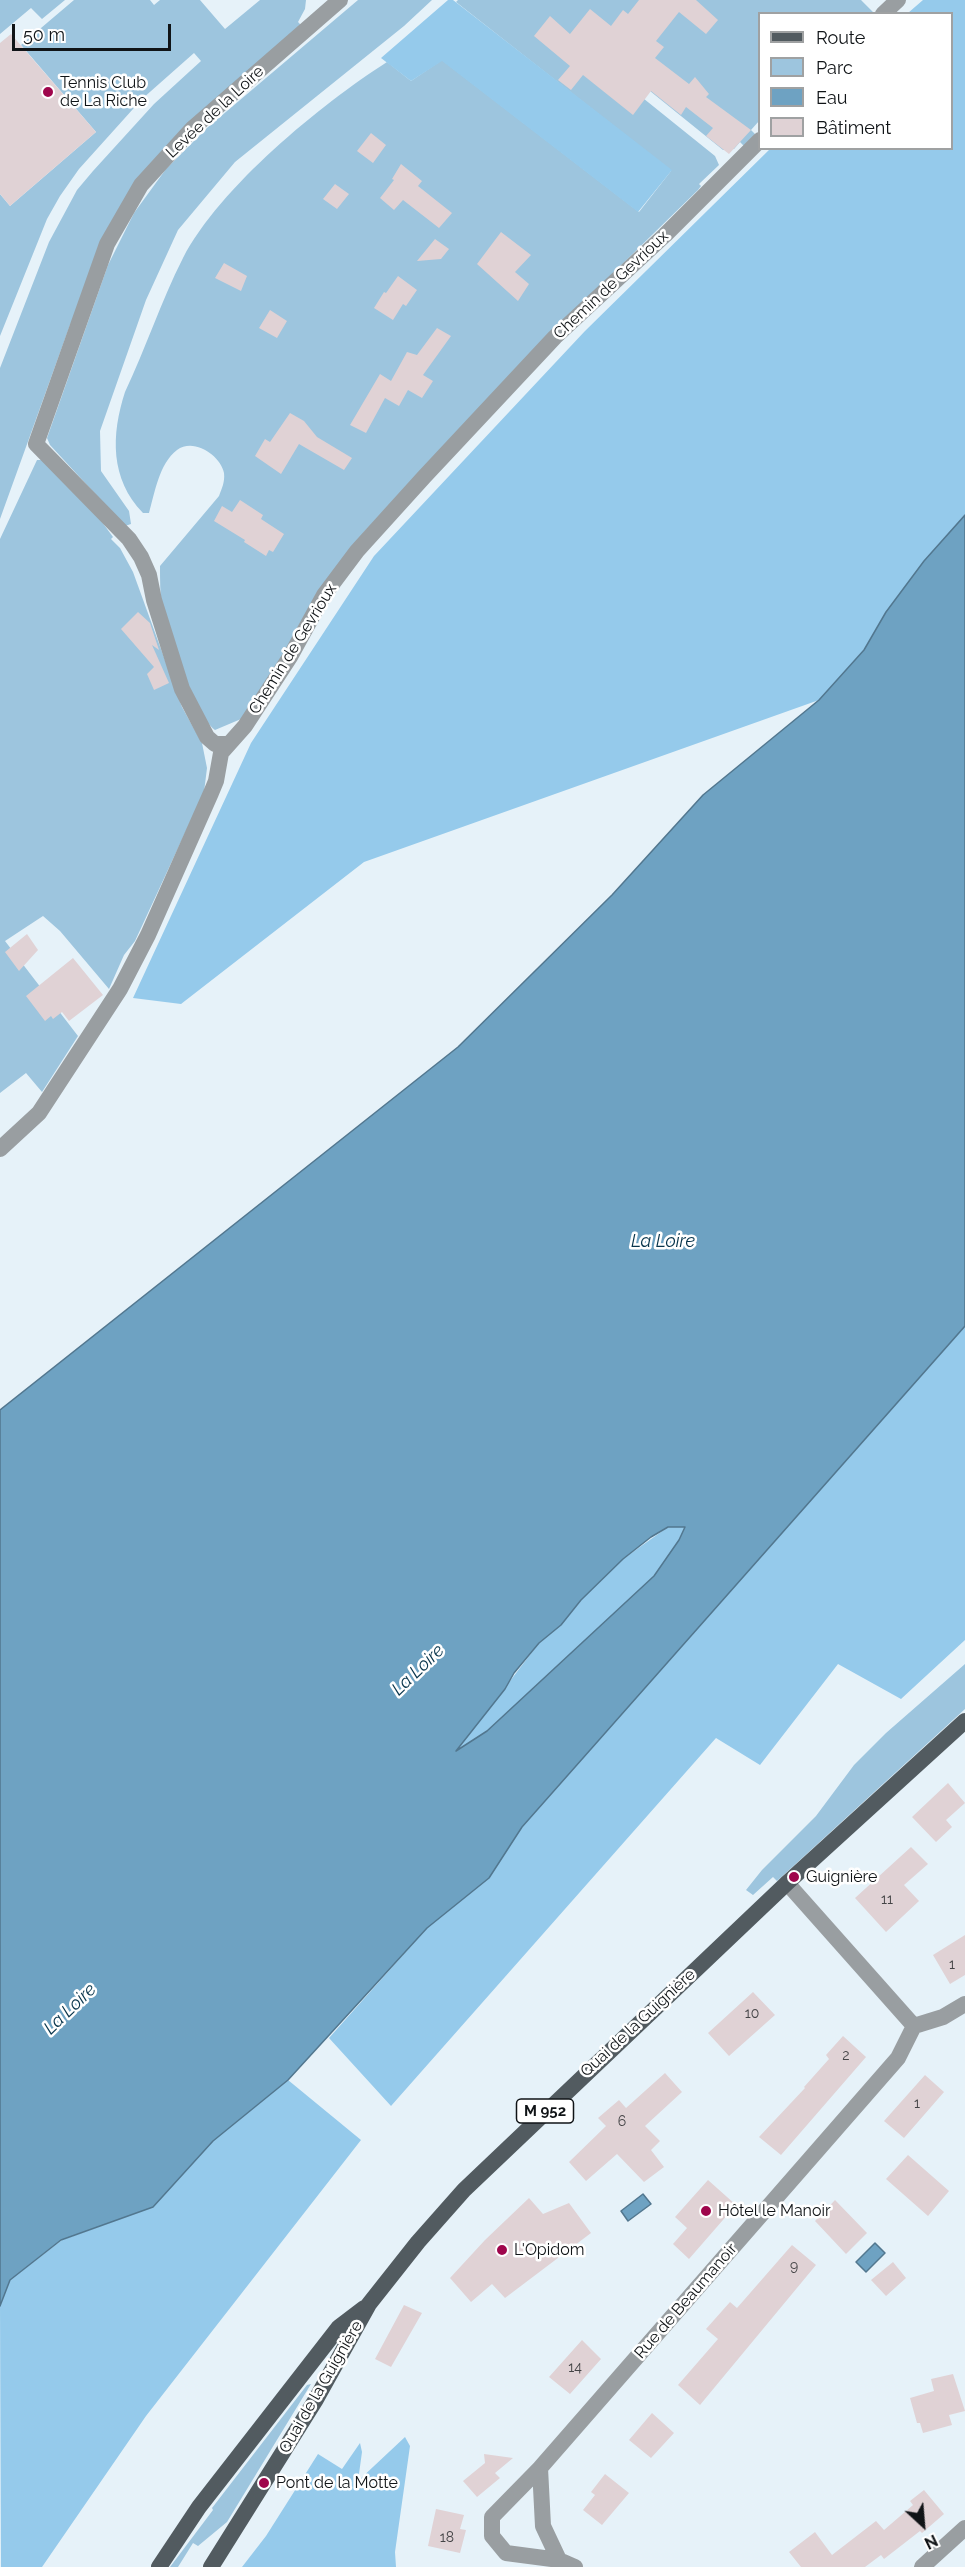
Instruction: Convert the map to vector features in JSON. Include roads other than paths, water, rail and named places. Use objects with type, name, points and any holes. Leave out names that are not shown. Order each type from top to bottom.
[{"type":"main road","name":"Quai de la Guignière","points":[[212,2567],[315,2401],[369,2304],[418,2242],[464,2190],[787,1883],[965,1721]]},
{"type":"main road","points":[[159,2567],[199,2508],[339,2327],[369,2304]]},
{"type":"street","points":[[885,12],[898,0]]},
{"type":"street","name":"Levée de la Loire","points":[[229,744],[215,744],[207,737],[182,689],[154,600],[149,575],[129,538],[36,444],[107,244],[141,185],[193,128],[335,2]]},
{"type":"street","name":"Chemin de Gevrioux","points":[[0,1149],[39,1113],[120,989],[148,935],[211,794],[216,781],[219,759],[245,726],[290,657],[324,595],[369,538],[555,337],[665,235],[758,141]]},
{"type":"street","points":[[787,1883],[914,2026],[943,2018],[965,2004]]},
{"type":"street","name":"Rue de Beaumanoir","points":[[559,2560],[506,2553],[492,2536],[492,2517],[540,2468],[898,2058],[914,2026]]},
{"type":"street","points":[[540,2468],[543,2526],[559,2560],[575,2567]]},
{"type":"street","points":[[922,2567],[965,2528]]},
{"type":"water","name":"La Loire","points":[[965,515],[965,1326],[522,1827],[489,1878],[427,1928],[288,2080],[213,2141],[153,2207],[61,2240],[10,2280],[0,2306],[0,1410],[458,1047],[612,895],[703,795],[819,700],[864,650],[886,612],[924,561]],"holes":[[[668,1527],[685,1527],[679,1540],[654,1576],[487,1731],[456,1751],[505,1689],[514,1673],[539,1643],[561,1625],[581,1600],[623,1559],[651,1537]]]},
{"type":"water","points":[[643,2194],[651,2204],[628,2221],[621,2211]]},
{"type":"water","points":[[875,2243],[885,2253],[866,2272],[856,2262]]},
{"type":"place","name":"Tennis Club de La Riche","points":[[48,92]]},
{"type":"place","name":"Guignière","points":[[794,1877]]},
{"type":"place","name":"Hôtel le Manoir","points":[[706,2211]]},
{"type":"place","name":"L'Opidom","points":[[502,2250]]},
{"type":"place","name":"Pont de la Motte","points":[[264,2483]]}]
